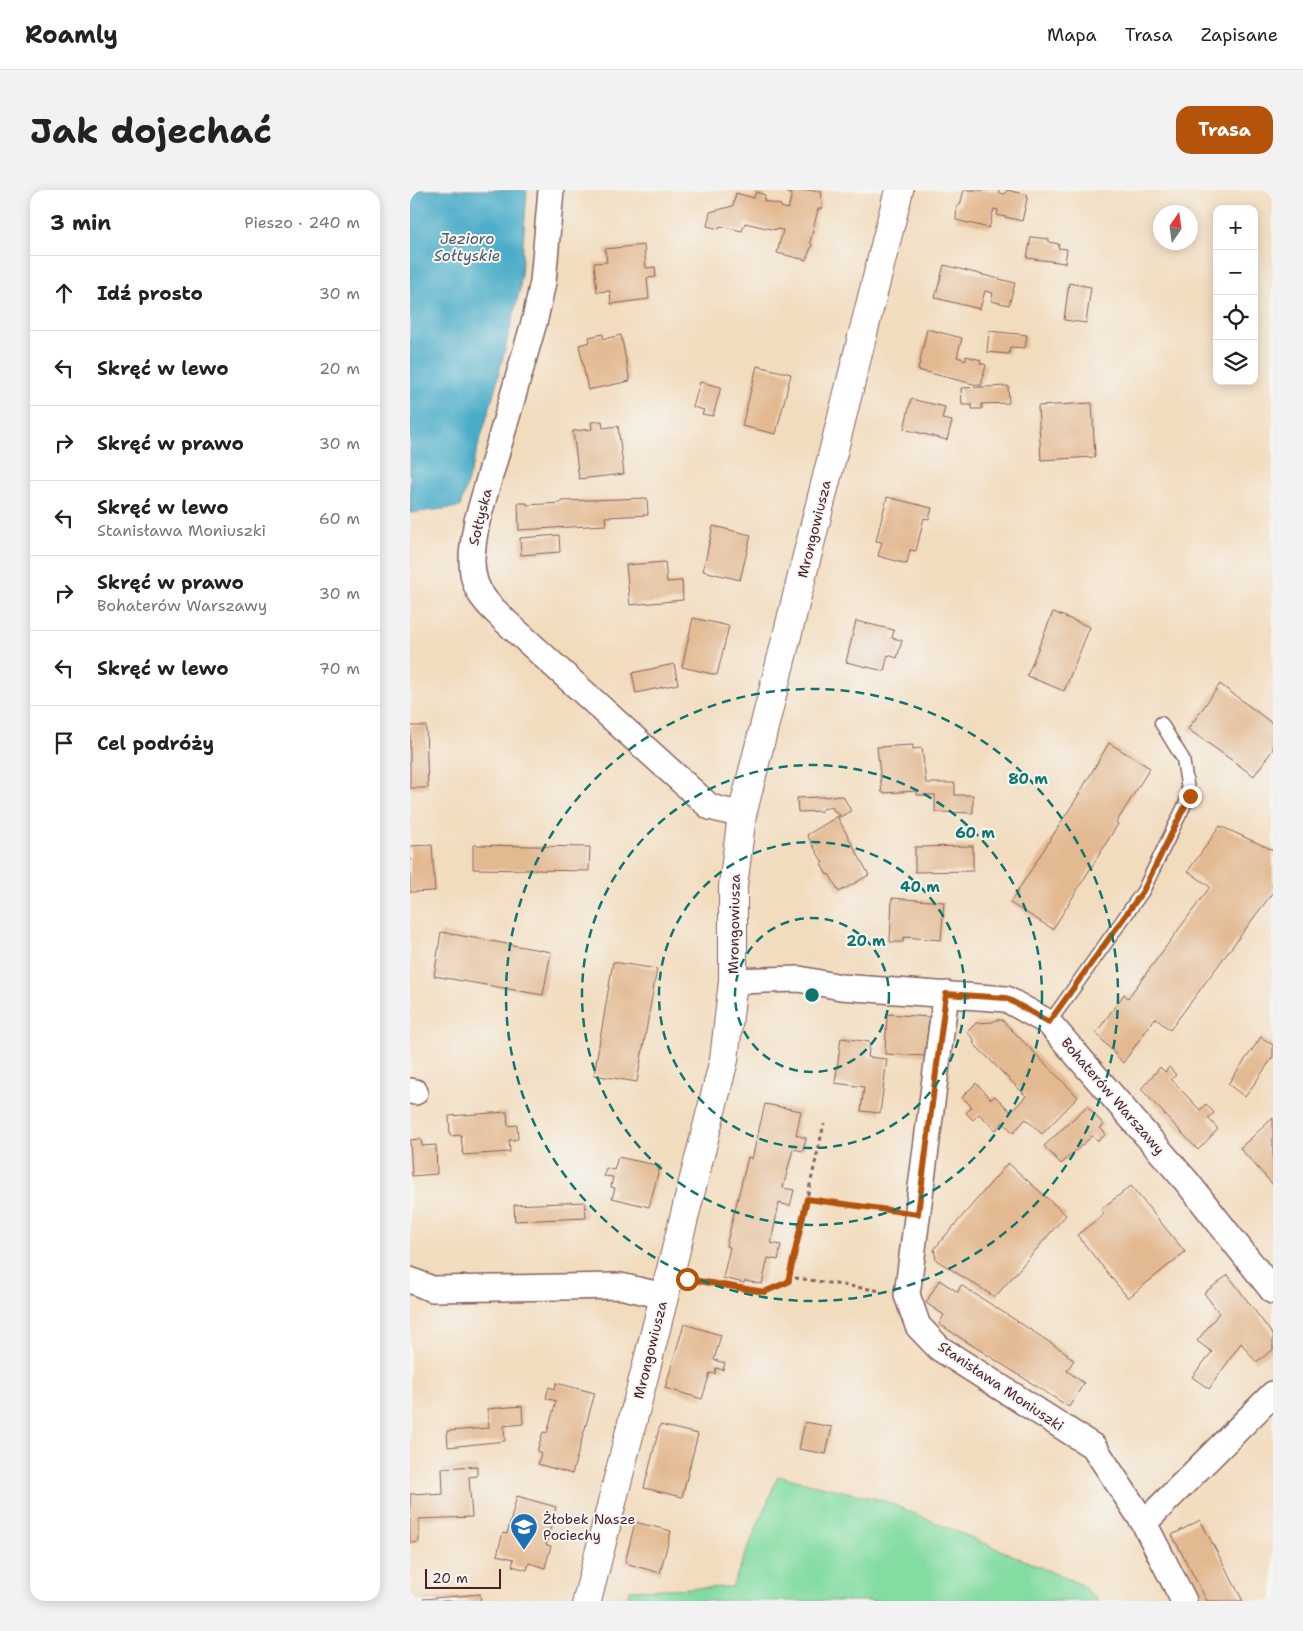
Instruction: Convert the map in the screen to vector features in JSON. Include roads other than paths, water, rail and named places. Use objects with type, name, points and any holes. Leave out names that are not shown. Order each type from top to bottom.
[{"type":"street","name":"Sołtyska","points":[[551,190],[544,282],[536,319],[478,521],[471,551],[474,576],[483,599],[504,620],[710,807],[742,815]]},
{"type":"street","name":"Mrongowiusza","points":[[587,1601],[724,1060],[733,980],[733,886],[742,815],[899,190]]},
{"type":"street","name":"Bohaterów Warszawy","points":[[733,980],[799,979],[841,987],[1006,998],[1049,1022],[1187,1182],[1273,1291]]},
{"type":"street","name":"Stanisława Moniuszki","points":[[946,994],[907,1295],[918,1326],[939,1348],[1094,1448],[1144,1523],[1184,1601]]},
{"type":"street","points":[[410,1280],[432,1289],[620,1286],[664,1296]]},
{"type":"street","points":[[1144,1523],[1273,1394]]},
{"type":"lane","points":[[1049,1022],[1143,891],[1190,796],[1183,758],[1161,723]]},
{"type":"water","name":"Jezioro Sołtyskie","points":[[410,190],[527,190],[520,289],[493,397],[460,507],[410,513]]},
{"type":"place","name":"Żłobek Nasze Pociechy","points":[[524,1551]]}]
